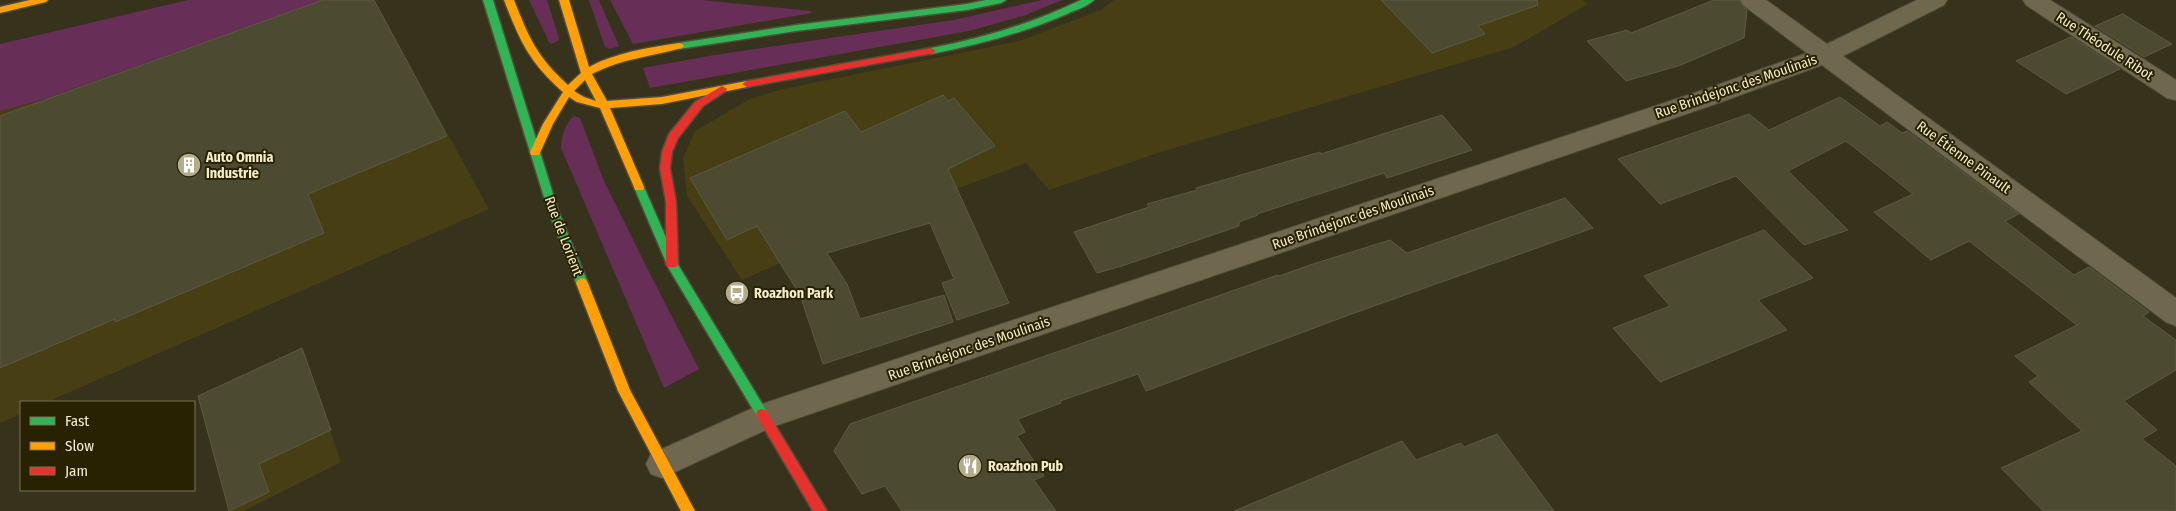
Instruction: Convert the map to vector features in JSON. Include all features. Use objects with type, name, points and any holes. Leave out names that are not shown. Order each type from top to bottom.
[{"type":"main road","points":[[0,10],[43,0]]},
{"type":"main road","name":"Rue de Lorient","points":[[488,0],[553,210],[624,391],[688,511]]},
{"type":"main road","points":[[509,0],[529,47],[566,91],[582,101],[604,106],[647,102],[994,38],[1024,29],[1089,0]]},
{"type":"main road","points":[[564,0],[586,72],[604,106],[672,264],[820,511]]},
{"type":"main road","points":[[535,152],[550,118],[566,91],[586,72],[644,52],[729,38],[967,7],[1001,0]]},
{"type":"main road","points":[[672,264],[671,202],[665,168],[667,152],[677,132],[699,104],[728,86]]},
{"type":"street","name":"Rue Étienne Pinault","points":[[1751,0],[2176,314]]},
{"type":"street","name":"Rue Brindejonc des Moulinais","points":[[762,417],[1715,95],[1826,55],[1936,0]]},
{"type":"street","name":"Rue Théodule Ribot","points":[[2034,0],[2176,92]]},
{"type":"street","points":[[662,464],[762,417]]},
{"type":"shaded area","points":[[188,0],[323,0],[45,99],[0,111],[0,44]]},
{"type":"shaded area","name":"Auto Omnia Industrie","points":[[323,0],[374,0],[489,209],[49,401],[20,401],[20,414],[0,423],[0,111],[46,99]]},
{"type":"shaded area","points":[[529,0],[547,0],[559,38],[558,41],[551,44],[549,42]]},
{"type":"shaded area","points":[[589,0],[599,0],[619,46],[610,49],[605,47]]},
{"type":"shaded area","points":[[610,0],[702,0],[811,11],[812,13],[633,44]]},
{"type":"shaded area","points":[[1042,0],[1062,0],[1026,15],[969,31],[650,88],[643,68],[714,55],[953,20]]},
{"type":"shaded area","points":[[1114,0],[1583,0],[1588,4],[1514,47],[1161,152],[1049,190],[1026,163],[885,216],[742,280],[687,196],[683,158],[695,131],[750,99],[783,89],[1019,41],[1101,10]]},
{"type":"shaded area","points":[[574,116],[580,118],[604,181],[699,369],[664,388],[561,148],[564,130]]},
{"type":"shaded area","points":[[302,348],[341,462],[243,511],[229,511],[198,396]]},
{"type":"building","name":"Auto Omnia Industrie","points":[[323,0],[374,0],[447,136],[308,194],[324,233],[115,322],[115,319],[0,368],[0,116]]},
{"type":"building","points":[[1381,0],[1537,0],[1538,5],[1478,26],[1485,34],[1432,53]]},
{"type":"building","points":[[1714,0],[1738,0],[1747,10],[1744,38],[1681,65],[1626,81],[1587,41],[1627,30],[1631,33]]},
{"type":"building","points":[[2123,14],[2172,44],[2144,57],[2095,26]]},
{"type":"building","points":[[2071,37],[2120,69],[2066,94],[2016,61]]},
{"type":"building","points":[[943,95],[948,101],[954,98],[995,146],[948,169],[1009,303],[957,320],[942,283],[954,279],[930,223],[827,253],[847,284],[860,319],[944,295],[953,322],[823,364],[800,295],[757,226],[727,240],[690,178],[845,111],[861,132]]},
{"type":"building","points":[[1840,97],[1880,126],[1887,122],[1902,133],[1907,131],[2019,214],[2005,221],[2074,275],[2089,267],[2149,312],[2143,316],[2176,340],[2176,370],[2124,401],[2157,430],[2142,439],[2176,466],[2176,511],[2043,511],[2001,468],[2082,431],[2029,382],[2038,376],[2015,356],[2077,325],[1969,241],[1931,260],[1874,212],[1913,194],[1846,141],[1788,171],[1848,230],[1804,245],[1736,176],[1660,204],[1618,159],[1749,114],[1769,130]]},
{"type":"building","points":[[1442,115],[1472,150],[1387,178],[1384,173],[1257,214],[1239,222],[1239,226],[1122,266],[1097,273],[1074,232],[1149,207],[1147,204],[1197,190],[1196,188],[1320,152],[1321,154]]},
{"type":"building","points":[[1565,198],[1593,228],[1346,316],[1146,391],[1138,374],[1060,401],[1061,403],[1018,419],[1025,432],[1017,436],[1044,476],[1034,480],[1056,511],[902,511],[885,486],[862,494],[834,451],[850,424],[1278,275],[1390,240],[1407,253]]},
{"type":"building","points":[[1764,230],[1813,278],[1758,300],[1787,330],[1660,382],[1613,328],[1670,306],[1644,276]]},
{"type":"building","points":[[302,348],[331,430],[259,464],[269,492],[229,511],[198,396]]},
{"type":"building","points":[[1497,434],[1554,511],[1234,511],[1402,441],[1416,460],[1461,443],[1464,447]]},
{"type":"traffic: fast","points":[[488,0],[553,210],[582,283]]},
{"type":"traffic: fast","points":[[679,46],[796,28],[967,7],[1001,0]]},
{"type":"traffic: fast","points":[[931,51],[1012,31],[1051,17],[1089,0]]},
{"type":"traffic: fast","points":[[639,187],[672,264],[762,414]]},
{"type":"traffic: slow","points":[[0,10],[43,0]]},
{"type":"traffic: slow","points":[[509,0],[525,40],[532,52],[560,84],[581,100],[596,104],[638,104],[747,84]]},
{"type":"traffic: slow","points":[[564,0],[586,72],[604,106],[639,187]]},
{"type":"traffic: slow","points":[[535,152],[560,102],[573,85],[588,73],[604,64],[624,57],[679,46]]},
{"type":"traffic: slow","points":[[582,283],[624,391],[688,511]]},
{"type":"traffic: jam","points":[[747,84],[931,51]]},
{"type":"traffic: jam","points":[[672,264],[671,202],[665,168],[667,152],[673,137],[699,104],[722,89]]},
{"type":"traffic: jam","points":[[762,414],[820,511]]},
{"type":"place","name":"Auto Omnia Industrie","points":[[189,165]]},
{"type":"place","name":"Roazhon Park","points":[[737,293]]},
{"type":"place","name":"Roazhon Pub","points":[[970,466]]}]
